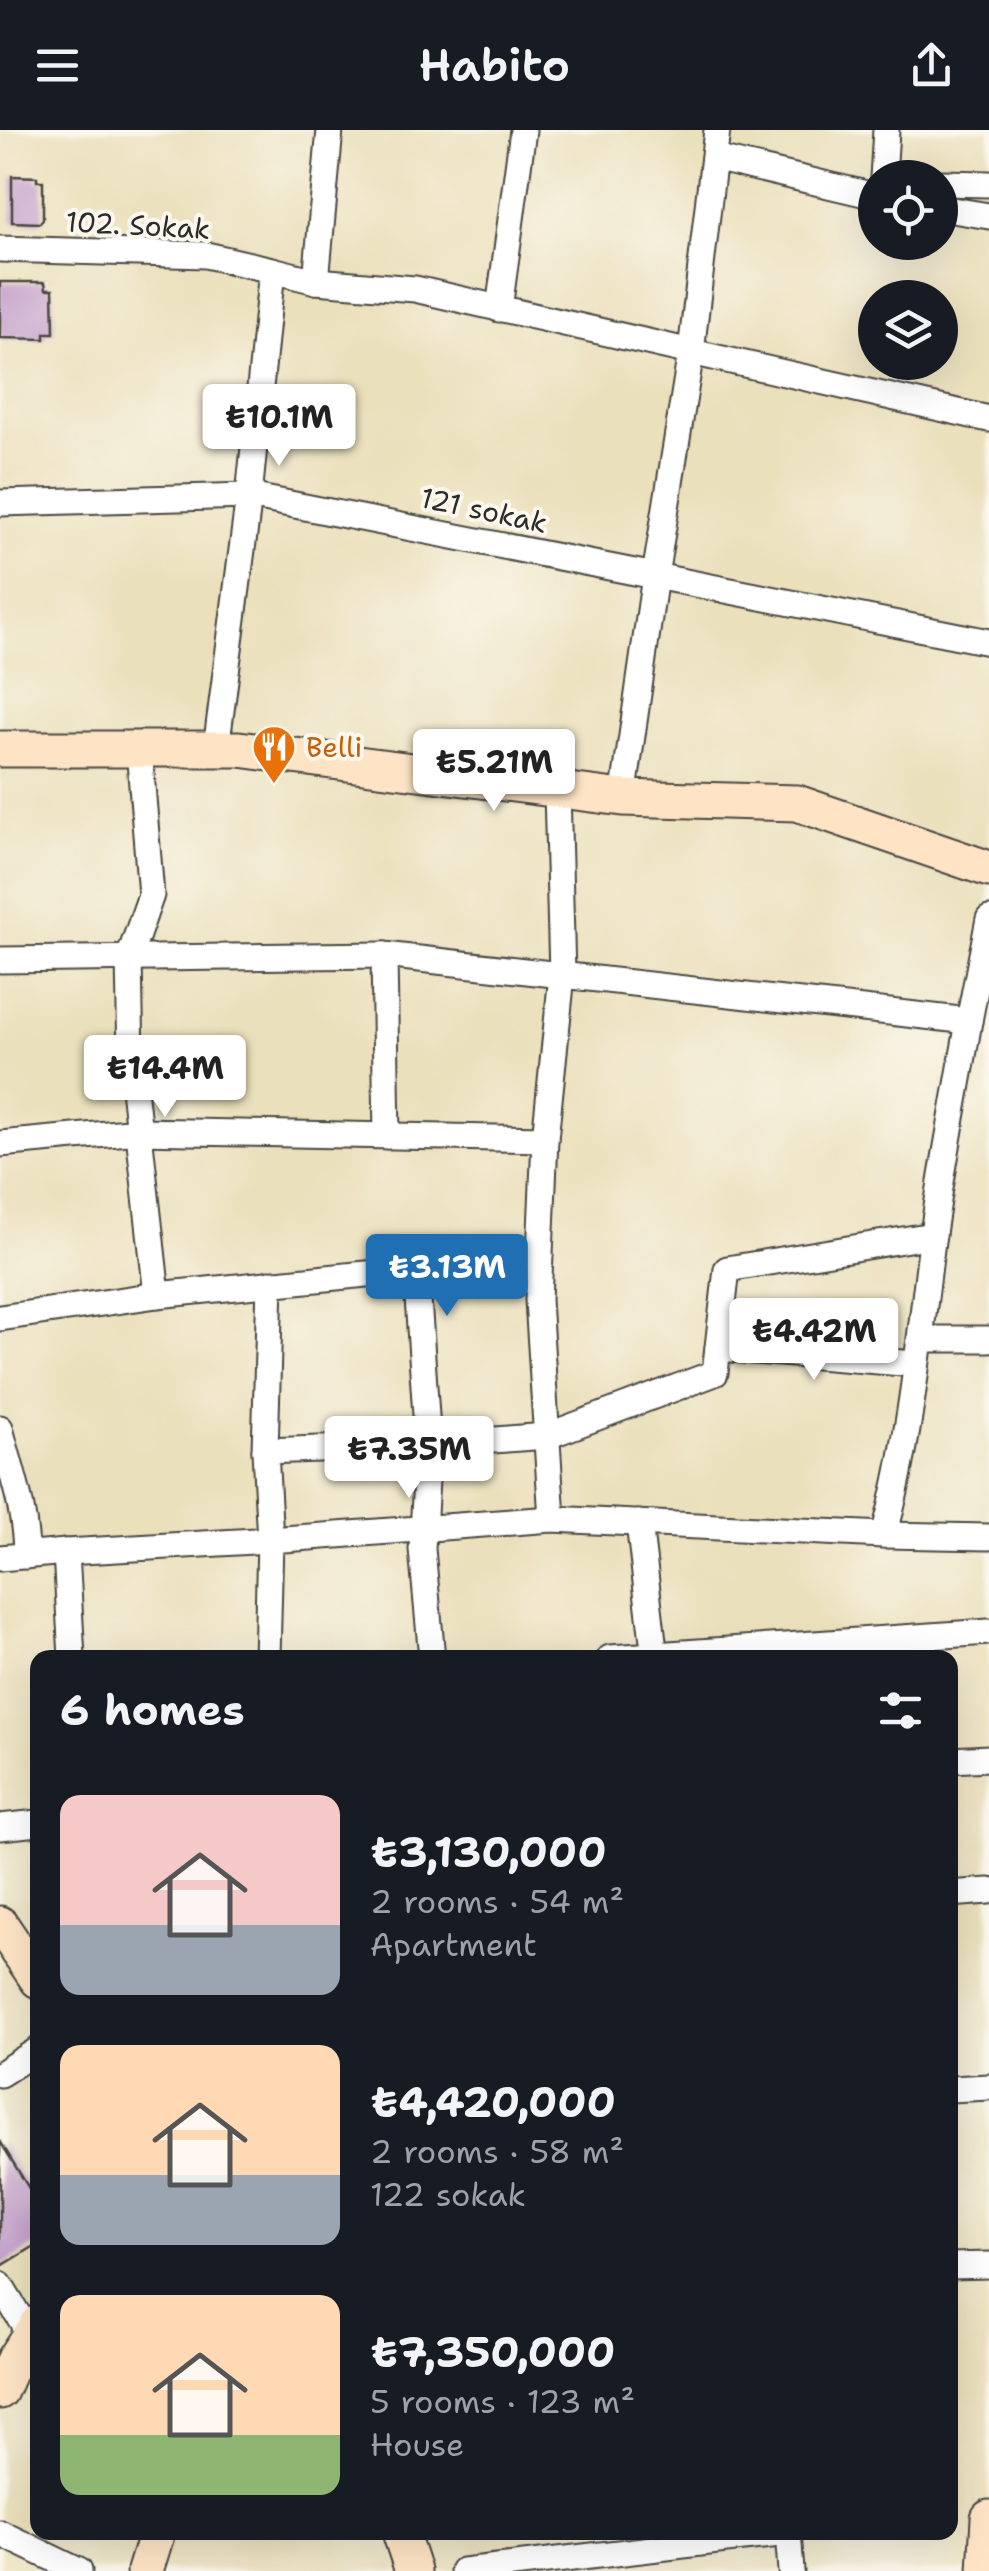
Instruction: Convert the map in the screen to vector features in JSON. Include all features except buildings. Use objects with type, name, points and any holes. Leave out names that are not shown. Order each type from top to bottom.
[{"type":"main road","points":[[0,749],[239,749],[623,798],[797,803],[989,869]]},
{"type":"main road","points":[[0,1924],[30,1968]]},
{"type":"main road","points":[[0,2391],[30,2334]]},
{"type":"main road","points":[[986,2571],[989,2518]]},
{"type":"main road","points":[[145,2571],[155,2540]]},
{"type":"main road","points":[[402,2540],[412,2571]]},
{"type":"street","points":[[316,281],[330,130]]},
{"type":"street","points":[[499,309],[523,130]]},
{"type":"street","points":[[623,798],[691,352],[717,130]]},
{"type":"street","points":[[884,160],[886,130]]},
{"type":"street","points":[[714,158],[858,192]]},
{"type":"street","points":[[958,183],[989,184]]},
{"type":"street","points":[[958,211],[989,216]]},
{"type":"street","name":"102. Sokak","points":[[0,250],[206,255],[272,270]]},
{"type":"street","points":[[216,749],[249,496],[272,270],[316,281],[415,288],[989,419]]},
{"type":"street","name":"121 sokak","points":[[0,503],[249,496],[989,642]]},
{"type":"street","points":[[139,749],[151,895],[129,958],[132,1061],[157,1295]]},
{"type":"street","points":[[552,1519],[538,1300],[544,1139],[562,974],[558,790]]},
{"type":"street","points":[[884,1535],[893,1503],[933,1236],[989,920]]},
{"type":"street","points":[[384,955],[387,1136]]},
{"type":"street","points":[[0,960],[384,955],[969,1022]]},
{"type":"street","points":[[0,1144],[139,1131],[544,1139]]},
{"type":"street","points":[[265,1451],[547,1436],[715,1372],[727,1269],[933,1236]]},
{"type":"street","points":[[0,1318],[157,1295],[540,1255]]},
{"type":"street","points":[[416,1269],[428,1445],[422,1549],[431,1650]]},
{"type":"street","points":[[267,1650],[270,1540],[265,1451],[270,1283]]},
{"type":"street","points":[[718,1348],[918,1352],[989,1339]]},
{"type":"street","points":[[0,1428],[20,1492],[26,1527],[13,1557],[552,1519],[989,1537]]},
{"type":"street","points":[[638,1523],[654,1650]]},
{"type":"street","points":[[66,1552],[72,1650]]},
{"type":"street","points":[[825,1650],[989,1632]]},
{"type":"street","points":[[958,1760],[989,1758]]},
{"type":"street","points":[[0,1826],[30,1824]]},
{"type":"street","points":[[958,1894],[989,1892]]},
{"type":"street","points":[[0,2074],[30,2055]]},
{"type":"street","points":[[958,2089],[989,2087]]},
{"type":"street","points":[[958,2266],[989,2266]]},
{"type":"street","points":[[0,2285],[30,2324]]},
{"type":"street","points":[[0,2533],[61,2567]]},
{"type":"street","points":[[463,2571],[725,2540]]},
{"type":"street","points":[[788,2540],[790,2571]]},
{"type":"place","name":"Belli","points":[[274,785]]}]
